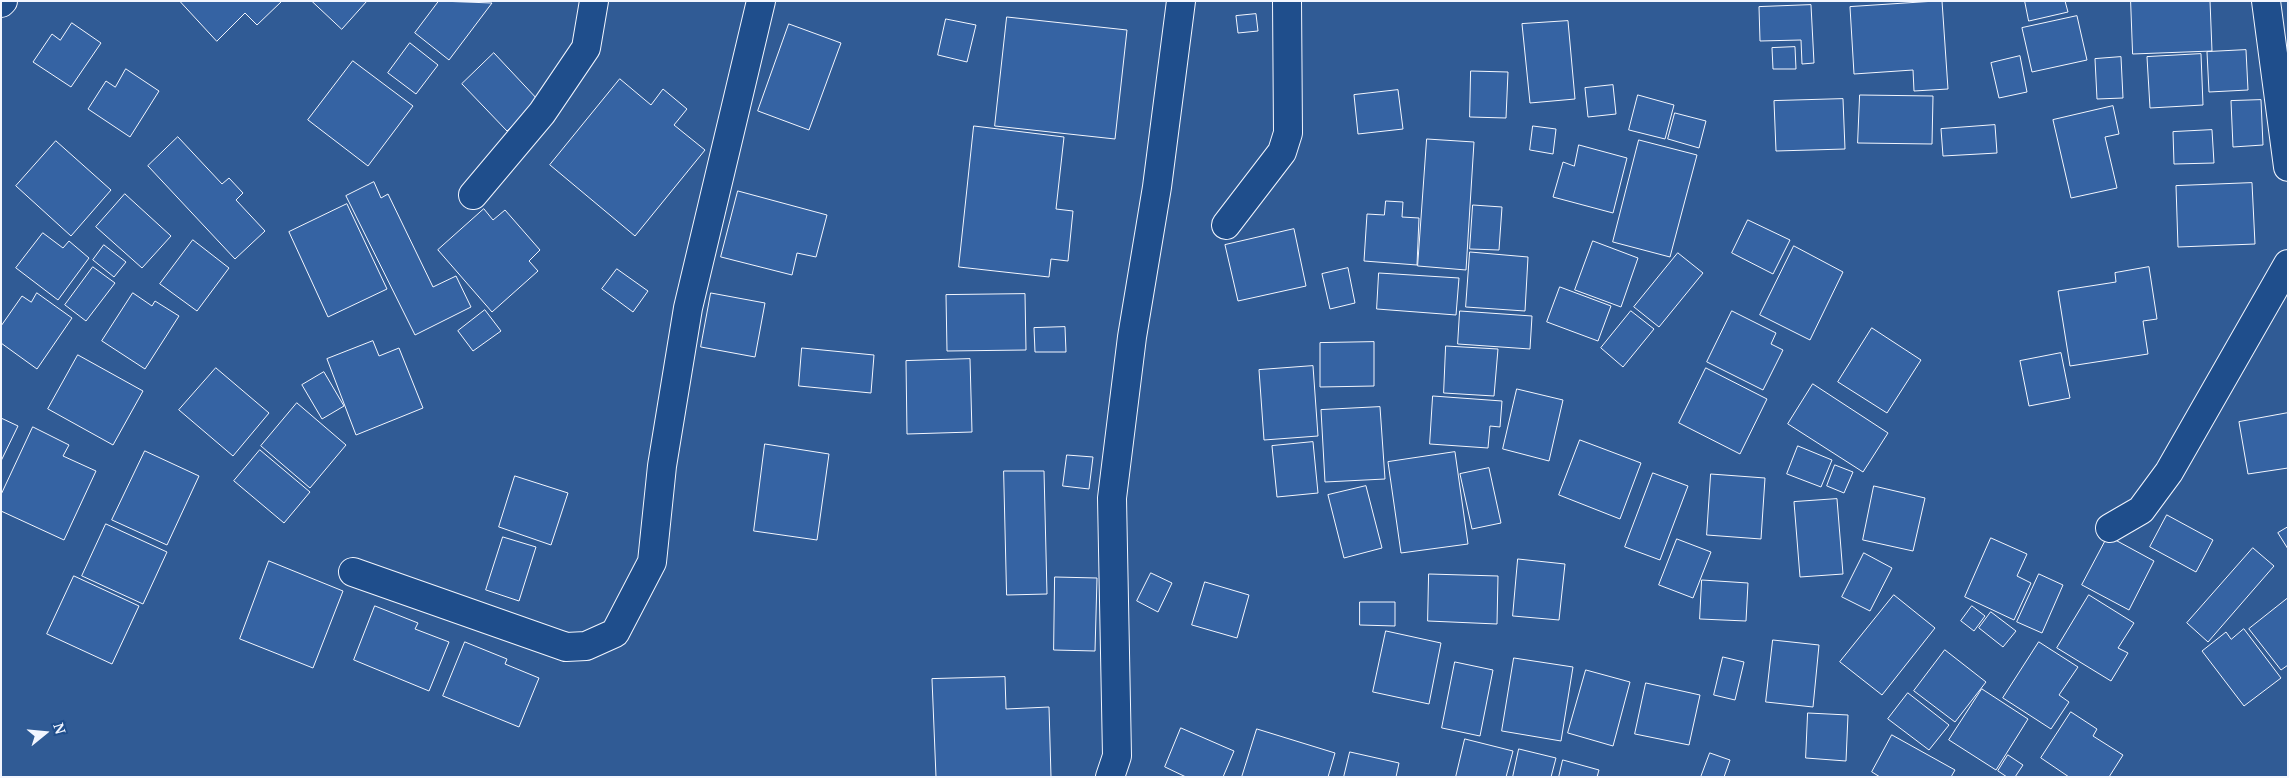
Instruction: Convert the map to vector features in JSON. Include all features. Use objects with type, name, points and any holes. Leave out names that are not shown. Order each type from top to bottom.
[{"type":"street","points":[[473,195],[542,113],[586,48],[594,1]]},
{"type":"street","points":[[353,572],[566,648],[586,646],[614,633],[652,562],[662,466],[688,308],[761,1]]},
{"type":"street","points":[[1110,777],[1117,756],[1112,498],[1132,337],[1157,187],[1181,1]]},
{"type":"street","points":[[1226,226],[1282,152],[1288,133],[1287,1]]},
{"type":"street","points":[[2266,1],[2288,167]]},
{"type":"street","points":[[2110,528],[2141,510],[2169,472],[2288,264]]},
{"type":"shaded area","points":[[1,1],[2288,1],[2288,777],[1,777]]},
{"type":"building","points":[[180,1],[282,1],[257,25],[245,13],[217,41]]},
{"type":"building","points":[[312,1],[367,1],[342,29]]},
{"type":"building","points":[[439,1],[492,3],[449,60],[415,33]]},
{"type":"building","points":[[1942,1],[1948,89],[1914,91],[1913,70],[1854,74],[1850,7]]},
{"type":"building","points":[[2025,1],[2065,1],[2068,12],[2029,21]]},
{"type":"building","points":[[2131,1],[2210,1],[2212,51],[2133,54]]},
{"type":"building","points":[[1811,5],[1814,63],[1802,64],[1801,40],[1760,41],[1759,7]]},
{"type":"building","points":[[1256,14],[1258,31],[1238,33],[1236,16]]},
{"type":"building","points":[[2077,16],[2087,60],[2032,72],[2022,28]]},
{"type":"building","points":[[1007,17],[1127,30],[1115,139],[995,126]]},
{"type":"building","points":[[946,19],[976,25],[967,62],[938,55]]},
{"type":"building","points":[[1568,21],[1575,99],[1530,103],[1522,24]]},
{"type":"building","points":[[72,23],[101,43],[71,87],[33,62],[52,34],[60,40]]},
{"type":"building","points":[[789,24],[841,43],[809,130],[758,111]]},
{"type":"building","points":[[410,43],[438,65],[416,94],[388,73]]},
{"type":"building","points":[[1795,47],[1796,69],[1773,69],[1772,48]]},
{"type":"building","points":[[2246,50],[2248,90],[2209,92],[2207,52]]},
{"type":"building","points":[[494,53],[539,101],[507,131],[462,84]]},
{"type":"building","points":[[2201,54],[2203,105],[2150,108],[2147,57]]},
{"type":"building","points":[[2020,56],[2027,92],[1999,98],[1991,63]]},
{"type":"building","points":[[2121,57],[2123,98],[2097,99],[2095,59]]},
{"type":"building","points":[[353,61],[413,106],[368,166],[308,120]]},
{"type":"building","points":[[126,69],[159,91],[130,137],[88,109],[106,81],[115,87]]},
{"type":"building","points":[[1471,71],[1508,72],[1506,118],[1470,117]]},
{"type":"building","points":[[620,79],[651,105],[663,89],[687,109],[674,125],[705,150],[635,236],[550,165]]},
{"type":"building","points":[[1613,85],[1616,114],[1588,117],[1585,88]]},
{"type":"building","points":[[1398,90],[1403,129],[1358,134],[1354,95]]},
{"type":"building","points":[[1638,95],[1674,105],[1665,139],[1629,130]]},
{"type":"building","points":[[1860,95],[1933,96],[1932,144],[1858,143]]},
{"type":"building","points":[[1843,99],[1845,149],[1776,151],[1774,101]]},
{"type":"building","points":[[2261,100],[2263,145],[2233,147],[2231,101]]},
{"type":"building","points":[[2113,106],[2119,134],[2105,137],[2117,188],[2071,198],[2053,120]]},
{"type":"building","points":[[1675,113],[1706,121],[1699,148],[1668,139]]},
{"type":"building","points":[[1995,125],[1997,153],[1943,156],[1941,129]]},
{"type":"building","points":[[974,126],[1064,137],[1056,209],[1073,211],[1068,261],[1051,259],[1049,277],[959,267]]},
{"type":"building","points":[[1533,126],[1556,129],[1553,154],[1530,150]]},
{"type":"building","points":[[2212,130],[2214,163],[2174,164],[2173,132]]},
{"type":"building","points":[[178,137],[222,184],[229,178],[243,193],[236,200],[265,231],[235,259],[148,166]]},
{"type":"building","points":[[1427,139],[1474,142],[1466,270],[1418,266]]},
{"type":"building","points":[[1639,140],[1697,155],[1670,257],[1613,242]]},
{"type":"building","points":[[56,141],[111,190],[71,236],[16,186]]},
{"type":"building","points":[[1579,145],[1627,158],[1613,213],[1553,197],[1563,162],[1574,166]]},
{"type":"building","points":[[374,182],[381,198],[388,194],[433,287],[456,276],[471,307],[415,335],[346,196]]},
{"type":"building","points":[[2252,183],[2255,244],[2178,247],[2176,186]]},
{"type":"building","points":[[738,191],[827,215],[816,257],[797,253],[792,275],[721,257]]},
{"type":"building","points":[[125,194],[171,236],[142,268],[96,227]]},
{"type":"building","points":[[1386,201],[1403,202],[1402,217],[1419,218],[1417,265],[1364,261],[1367,214],[1384,215]]},
{"type":"building","points":[[347,204],[387,289],[328,317],[289,232]]},
{"type":"building","points":[[1473,205],[1502,207],[1499,250],[1470,249]]},
{"type":"building","points":[[484,209],[493,220],[505,210],[540,250],[529,261],[538,271],[492,312],[438,250]]},
{"type":"building","points":[[1748,220],[1790,240],[1773,274],[1732,253]]},
{"type":"building","points":[[1294,229],[1306,286],[1238,301],[1225,245]]},
{"type":"building","points":[[43,233],[63,248],[69,241],[89,258],[58,300],[16,268]]},
{"type":"building","points":[[193,240],[229,268],[197,311],[160,284]]},
{"type":"building","points":[[1593,241],[1638,258],[1621,307],[1575,290]]},
{"type":"building","points":[[104,245],[126,262],[114,277],[93,260]]},
{"type":"building","points":[[1794,246],[1843,272],[1810,340],[1760,315]]},
{"type":"building","points":[[1470,252],[1528,257],[1525,311],[1466,307]]},
{"type":"building","points":[[1678,253],[1703,273],[1659,327],[1634,307]]},
{"type":"building","points":[[93,267],[115,283],[86,321],[65,305]]},
{"type":"building","points":[[2149,267],[2157,319],[2143,321],[2148,354],[2070,366],[2058,291],[2116,282],[2115,273]]},
{"type":"building","points":[[1348,268],[1355,303],[1330,309],[1322,274]]},
{"type":"building","points":[[617,269],[648,291],[633,312],[602,289]]},
{"type":"building","points":[[1379,273],[1459,278],[1456,315],[1377,309]]},
{"type":"building","points":[[1560,287],[1611,306],[1598,341],[1547,322]]},
{"type":"building","points":[[37,293],[72,318],[37,369],[1,343],[1,326],[22,296],[31,302]]},
{"type":"building","points":[[133,293],[152,306],[155,301],[179,316],[145,369],[102,341]]},
{"type":"building","points":[[711,293],[765,303],[755,357],[701,347]]},
{"type":"building","points":[[1025,294],[1026,350],[947,351],[946,295]]},
{"type":"building","points":[[485,310],[501,331],[473,351],[458,331]]},
{"type":"building","points":[[1460,311],[1532,316],[1530,349],[1458,344]]},
{"type":"building","points":[[1631,311],[1654,329],[1623,367],[1601,348]]},
{"type":"building","points":[[1732,311],[1776,333],[1771,344],[1783,350],[1763,390],[1707,362]]},
{"type":"building","points":[[1065,327],[1066,352],[1035,352],[1034,328]]},
{"type":"building","points":[[1872,328],[1921,360],[1887,413],[1838,382]]},
{"type":"building","points":[[373,341],[379,356],[399,348],[423,408],[356,435],[327,359]]},
{"type":"building","points":[[1374,342],[1374,386],[1320,387],[1320,343]]},
{"type":"building","points":[[1446,346],[1498,349],[1494,396],[1444,393]]},
{"type":"building","points":[[802,348],[874,355],[871,393],[799,386]]},
{"type":"building","points":[[2061,353],[2070,398],[2029,406],[2020,361]]},
{"type":"building","points":[[78,355],[143,391],[113,445],[48,409]]},
{"type":"building","points":[[970,359],[972,432],[907,434],[906,361]]},
{"type":"building","points":[[1313,366],[1318,436],[1264,440],[1259,370]]},
{"type":"building","points":[[216,368],[269,413],[233,456],[179,410]]},
{"type":"building","points":[[1706,368],[1767,399],[1740,454],[1679,423]]},
{"type":"building","points":[[324,372],[344,406],[322,419],[302,385]]},
{"type":"building","points":[[1813,384],[1888,433],[1863,472],[1788,424]]},
{"type":"building","points":[[1517,389],[1563,400],[1549,461],[1503,449]]},
{"type":"building","points":[[1433,396],[1502,401],[1500,427],[1490,426],[1488,448],[1430,444]]},
{"type":"building","points":[[297,403],[346,445],[310,488],[261,446]]},
{"type":"building","points":[[1380,407],[1385,479],[1325,482],[1321,410]]},
{"type":"building","points":[[2288,413],[2288,468],[2248,474],[2239,422]]},
{"type":"building","points":[[1,418],[18,426],[1,461]]},
{"type":"building","points":[[33,427],[69,445],[63,456],[96,471],[64,540],[1,511],[1,495]]},
{"type":"building","points":[[1580,440],[1641,463],[1620,519],[1559,495]]},
{"type":"building","points":[[1313,442],[1318,493],[1277,497],[1272,446]]},
{"type":"building","points":[[765,444],[829,454],[817,540],[754,531]]},
{"type":"building","points":[[1798,446],[1832,460],[1821,487],[1787,474]]},
{"type":"building","points":[[260,450],[310,492],[284,523],[234,481]]},
{"type":"building","points":[[145,451],[199,476],[167,545],[112,520]]},
{"type":"building","points":[[1455,452],[1468,544],[1401,553],[1388,462]]},
{"type":"building","points":[[1067,455],[1093,457],[1089,489],[1063,486]]},
{"type":"building","points":[[1835,465],[1853,472],[1844,493],[1827,486]]},
{"type":"building","points":[[1489,468],[1501,523],[1472,529],[1460,474]]},
{"type":"building","points":[[1004,471],[1044,471],[1047,594],[1007,595]]},
{"type":"building","points":[[1653,473],[1688,486],[1660,560],[1625,547]]},
{"type":"building","points":[[1711,474],[1765,478],[1761,539],[1707,535]]},
{"type":"building","points":[[515,476],[568,493],[551,545],[499,527]]},
{"type":"building","points":[[1366,486],[1382,548],[1344,558],[1328,495]]},
{"type":"building","points":[[1874,486],[1925,498],[1913,551],[1863,540]]},
{"type":"building","points":[[1837,499],[1843,574],[1800,577],[1794,502]]},
{"type":"building","points":[[2167,515],[2213,540],[2196,572],[2150,547]]},
{"type":"building","points":[[106,524],[167,552],[143,604],[82,576]]},
{"type":"building","points":[[2288,527],[2288,549],[2278,533]]},
{"type":"building","points":[[2108,536],[2154,561],[2129,610],[2082,585]]},
{"type":"building","points":[[503,537],[536,547],[519,601],[486,590]]},
{"type":"building","points":[[1991,538],[2027,554],[2017,576],[2031,583],[2014,620],[1965,597]]},
{"type":"building","points":[[1677,539],[1711,552],[1693,598],[1659,585]]},
{"type":"building","points":[[2253,548],[2274,566],[2208,642],[2187,623]]},
{"type":"building","points":[[1864,553],[1892,568],[1870,611],[1842,597]]},
{"type":"building","points":[[1518,559],[1565,564],[1559,620],[1513,616]]},
{"type":"building","points":[[269,561],[343,591],[313,668],[240,639]]},
{"type":"building","points":[[1151,573],[1172,583],[1158,612],[1137,601]]},
{"type":"building","points":[[1429,574],[1498,576],[1497,624],[1428,621]]},
{"type":"building","points":[[2039,574],[2063,585],[2042,633],[2017,622]]},
{"type":"building","points":[[74,576],[139,606],[112,664],[47,634]]},
{"type":"building","points":[[1055,577],[1097,578],[1095,651],[1054,650]]},
{"type":"building","points":[[1702,580],[1748,583],[1746,621],[1700,619]]},
{"type":"building","points":[[1205,582],[1249,595],[1237,638],[1192,625]]},
{"type":"building","points":[[1894,595],[1935,628],[1882,695],[1840,662]]},
{"type":"building","points":[[2089,595],[2134,623],[2118,648],[2128,653],[2111,681],[2057,648]]},
{"type":"building","points":[[2288,598],[2288,665],[2281,670],[2249,629]]},
{"type":"building","points":[[1360,602],[1395,602],[1395,626],[1360,625]]},
{"type":"building","points":[[375,606],[418,623],[415,629],[449,642],[429,691],[354,660]]},
{"type":"building","points":[[1972,606],[1985,616],[1974,631],[1961,621]]},
{"type":"building","points":[[1991,612],[2016,631],[2003,647],[1979,628]]},
{"type":"building","points":[[2244,629],[2281,678],[2244,706],[2202,651],[2226,632],[2231,639]]},
{"type":"building","points":[[1386,631],[1441,643],[1429,704],[1373,692]]},
{"type":"building","points":[[1773,640],[1819,645],[1813,707],[1766,702]]},
{"type":"building","points":[[465,642],[507,659],[505,664],[539,678],[519,727],[443,696]]},
{"type":"building","points":[[2039,642],[2078,667],[2059,695],[2069,702],[2051,729],[2003,698]]},
{"type":"building","points":[[1945,650],[1986,682],[1955,722],[1914,691]]},
{"type":"building","points":[[1723,657],[1744,662],[1735,700],[1714,695]]},
{"type":"building","points":[[1514,658],[1573,667],[1561,741],[1502,731]]},
{"type":"building","points":[[1455,662],[1493,670],[1480,736],[1442,728]]},
{"type":"building","points":[[1586,670],[1630,682],[1613,746],[1568,733]]},
{"type":"building","points":[[1005,677],[1006,709],[1049,707],[1051,777],[936,777],[932,679]]},
{"type":"building","points":[[1646,683],[1700,695],[1689,745],[1635,734]]},
{"type":"building","points":[[1982,689],[2028,719],[1996,770],[1949,740]]},
{"type":"building","points":[[1908,693],[1949,725],[1929,750],[1888,719]]},
{"type":"building","points":[[2071,712],[2097,729],[2093,736],[2123,755],[2109,777],[2069,777],[2041,758]]},
{"type":"building","points":[[1808,713],[1848,715],[1846,761],[1806,758]]},
{"type":"building","points":[[1181,728],[1234,751],[1223,777],[1186,777],[1165,767]]},
{"type":"building","points":[[1257,729],[1335,753],[1328,777],[1242,777]]},
{"type":"building","points":[[1892,735],[1955,770],[1951,777],[1880,777],[1872,772]]},
{"type":"building","points":[[1465,739],[1513,751],[1506,777],[1456,777]]},
{"type":"building","points":[[1519,749],[1556,758],[1551,777],[1513,777]]},
{"type":"building","points":[[1350,752],[1399,763],[1396,777],[1344,777]]},
{"type":"building","points":[[1710,753],[1730,760],[1724,777],[1701,777]]},
{"type":"building","points":[[2008,755],[2023,765],[2015,777],[2007,777],[1998,771]]},
{"type":"building","points":[[1563,760],[1599,770],[1597,777],[1559,777]]}]
